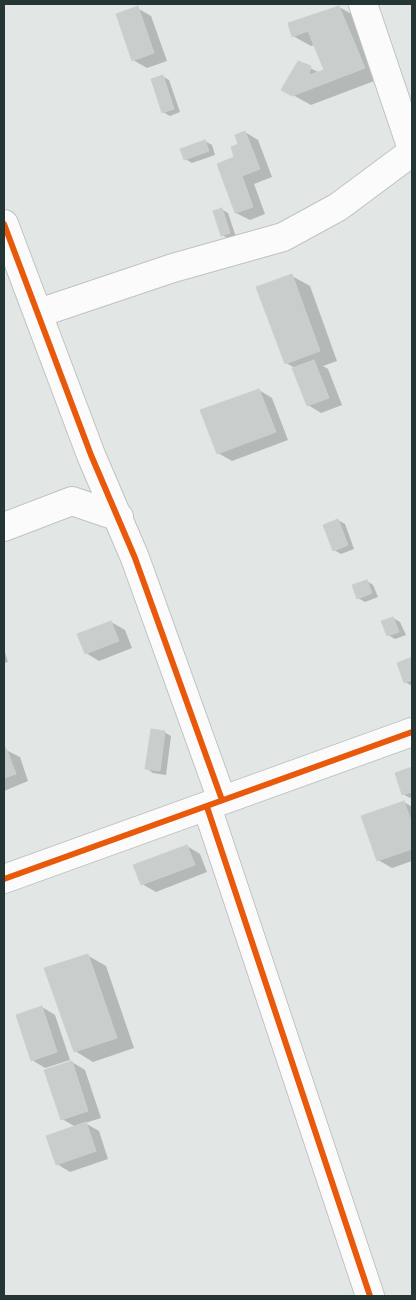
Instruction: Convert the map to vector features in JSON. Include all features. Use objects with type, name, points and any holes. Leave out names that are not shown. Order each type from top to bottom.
[{"type":"street","points":[[39,313],[173,268],[283,237],[338,207],[412,150],[405,107],[363,4]]},
{"type":"street","points":[[4,224],[91,455],[119,518],[214,804],[370,1296]]},
{"type":"street","points":[[72,501],[91,455]]},
{"type":"street","points":[[4,527],[72,501],[119,518]]},
{"type":"street","points":[[4,880],[412,732]]},
{"type":"building","points":[[138,6],[154,53],[132,61],[116,14]]},
{"type":"building","points":[[339,6],[365,68],[292,96],[281,90],[298,61],[311,66],[309,75],[324,70],[308,31],[292,37],[288,23]]},
{"type":"building","points":[[163,75],[174,109],[162,113],[151,79]]},
{"type":"building","points":[[245,131],[260,169],[242,176],[253,207],[235,213],[217,164],[234,157],[231,147],[238,144],[235,135]]},
{"type":"building","points":[[205,140],[209,151],[184,160],[180,149]]},
{"type":"building","points":[[222,208],[230,233],[221,236],[213,211]]},
{"type":"building","points":[[292,274],[320,351],[285,364],[256,287]]},
{"type":"building","points":[[314,360],[329,398],[307,406],[292,368]]},
{"type":"building","points":[[259,389],[276,432],[217,454],[200,410]]},
{"type":"building","points":[[338,519],[348,545],[333,551],[323,525]]},
{"type":"building","points":[[367,580],[372,593],[357,599],[352,585]]},
{"type":"building","points":[[393,617],[399,632],[387,636],[381,621]]},
{"type":"building","points":[[111,621],[119,641],[85,654],[77,634]]},
{"type":"building","points":[[412,657],[412,680],[404,683],[397,663]]},
{"type":"building","points":[[151,729],[165,731],[160,771],[145,769]]},
{"type":"building","points":[[6,748],[16,774],[4,778],[4,749]]},
{"type":"building","points":[[412,767],[412,792],[402,795],[395,773]]},
{"type":"building","points":[[404,801],[412,824],[412,849],[377,861],[361,816]]},
{"type":"building","points":[[187,845],[195,865],[141,885],[133,865]]},
{"type":"building","points":[[88,954],[117,1038],[74,1052],[44,968]]},
{"type":"building","points":[[42,1006],[57,1052],[31,1061],[16,1015]]},
{"type":"building","points":[[72,1061],[88,1111],[61,1120],[44,1070]]},
{"type":"building","points":[[86,1122],[96,1151],[56,1165],[46,1136]]},
{"type":"cycle path","points":[[4,224],[91,455],[135,558],[222,800]]},
{"type":"cycle path","points":[[4,879],[412,732]]},
{"type":"cycle path","points":[[207,807],[370,1296]]}]
